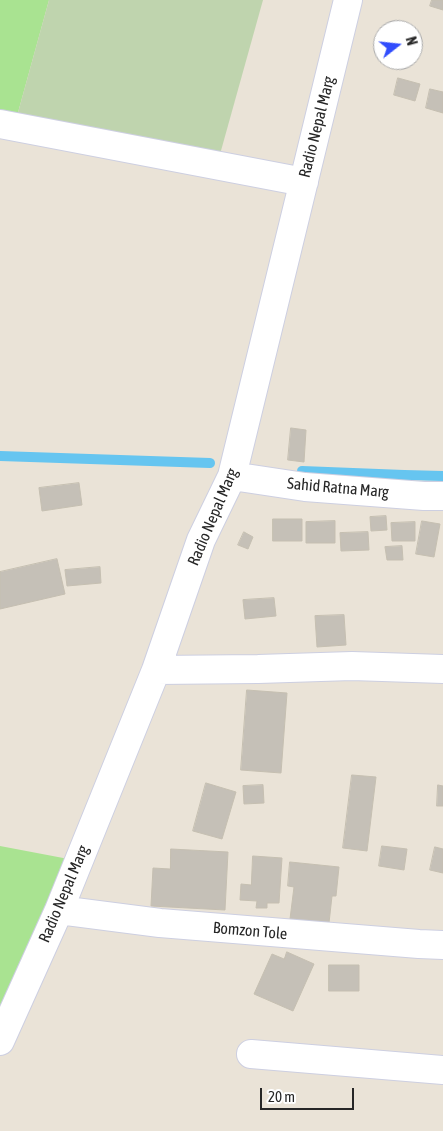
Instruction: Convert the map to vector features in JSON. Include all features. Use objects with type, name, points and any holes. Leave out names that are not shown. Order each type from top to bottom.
[{"type":"street","name":"Radio Nepal Marg","points":[[0,1041],[59,910],[156,670],[201,540],[232,476],[348,0]]},
{"type":"street","points":[[0,124],[304,182]]},
{"type":"street","name":"Sahid Ratna Marg","points":[[232,476],[305,487],[443,496]]},
{"type":"street","points":[[156,670],[352,666],[443,669]]},
{"type":"street","name":"Bomzon Tole","points":[[59,910],[160,923],[443,945]]},
{"type":"street","points":[[251,1054],[443,1070]]},
{"type":"green space","points":[[0,0],[49,0],[14,127],[0,124]]},
{"type":"green space","points":[[49,0],[263,0],[217,165],[14,127]]},
{"type":"green space","points":[[0,846],[79,861],[0,1040]]},
{"type":"building","points":[[432,0],[443,0],[443,10],[430,6]]},
{"type":"building","points":[[398,78],[420,84],[415,101],[394,95]]},
{"type":"building","points":[[430,89],[443,92],[443,113],[426,108]]},
{"type":"building","points":[[291,428],[306,430],[304,462],[288,460]]},
{"type":"building","points":[[79,483],[82,505],[42,511],[39,488]]},
{"type":"building","points":[[386,516],[387,530],[371,531],[370,517]]},
{"type":"building","points":[[273,519],[302,519],[302,541],[273,541]]},
{"type":"building","points":[[335,521],[335,543],[306,543],[306,522]]},
{"type":"building","points":[[422,521],[440,524],[434,557],[416,554]]},
{"type":"building","points":[[415,522],[415,541],[392,541],[391,523]]},
{"type":"building","points":[[244,532],[253,537],[248,549],[238,545]]},
{"type":"building","points":[[368,532],[369,550],[341,551],[340,533]]},
{"type":"building","points":[[402,546],[403,560],[387,560],[385,547]]},
{"type":"building","points":[[57,559],[65,594],[0,609],[0,572]]},
{"type":"building","points":[[100,567],[101,583],[67,586],[65,570]]},
{"type":"building","points":[[274,598],[276,616],[245,619],[243,600]]},
{"type":"building","points":[[344,615],[346,645],[317,647],[315,616]]},
{"type":"building","points":[[247,690],[287,693],[281,773],[241,770]]},
{"type":"building","points":[[352,775],[376,777],[367,851],[343,848]]},
{"type":"building","points":[[206,783],[236,792],[222,839],[193,831]]},
{"type":"building","points":[[263,785],[264,803],[244,804],[243,786]]},
{"type":"building","points":[[438,785],[443,786],[443,806],[437,806]]},
{"type":"building","points":[[382,846],[407,849],[404,870],[379,866]]},
{"type":"building","points":[[435,847],[443,849],[443,873],[430,870]]},
{"type":"building","points":[[171,849],[228,852],[225,910],[151,906],[153,868],[170,869]]},
{"type":"building","points":[[253,856],[282,858],[279,903],[267,903],[267,908],[256,908],[257,901],[240,900],[241,884],[251,885]]},
{"type":"building","points":[[290,862],[339,867],[336,896],[332,896],[329,923],[290,919],[294,887],[288,886]]},
{"type":"building","points":[[287,952],[314,964],[293,1011],[254,994],[272,954],[284,959]]},
{"type":"building","points":[[329,965],[359,965],[359,991],[329,991]]},
{"type":"waterway","points":[[0,456],[210,463]]},
{"type":"waterway","points":[[302,471],[443,476]]}]
